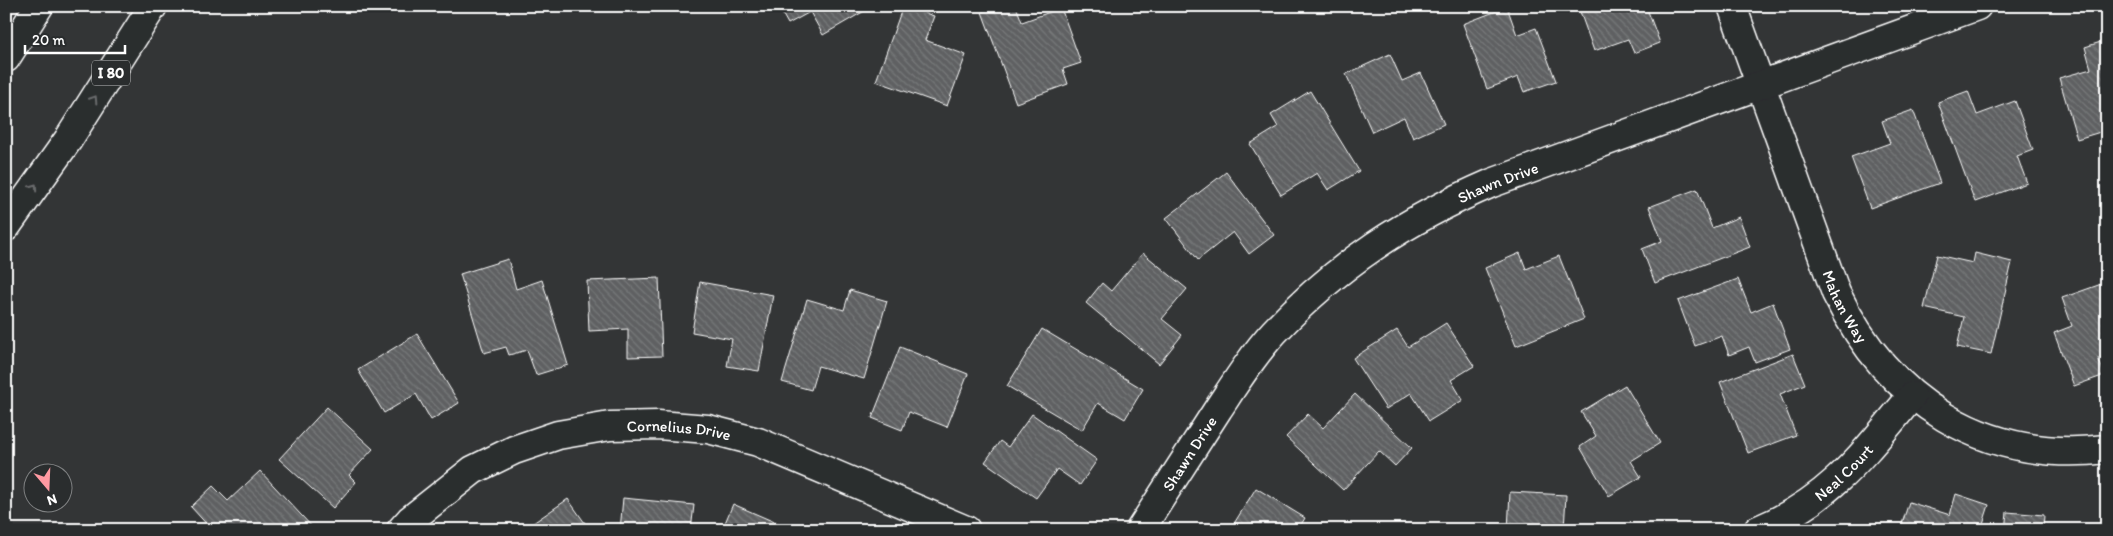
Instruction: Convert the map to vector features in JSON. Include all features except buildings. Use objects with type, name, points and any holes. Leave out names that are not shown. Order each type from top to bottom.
[{"type":"main road","points":[[6,58],[38,6]]},
{"type":"main road","name":"I 80","points":[[6,227],[68,140],[154,6]]},
{"type":"main road","name":"Mahan Way","points":[[1732,6],[1836,293],[1866,345],[1885,370],[1912,396],[1964,427],[1993,438],[2022,446],[2056,451],[2107,449]]},
{"type":"main road","name":"Shawn Drive","points":[[1140,530],[1243,372],[1274,333],[1347,265],[1398,229],[1452,200],[1492,183],[1977,6]]},
{"type":"main road","name":"Neal Court","points":[[1758,530],[1796,512],[1836,483],[1854,465],[1912,396]]},
{"type":"main road","name":"Cornelius Drive","points":[[402,530],[410,520],[473,470],[514,450],[558,436],[610,426],[658,425],[708,430],[758,442],[966,530]]}]
